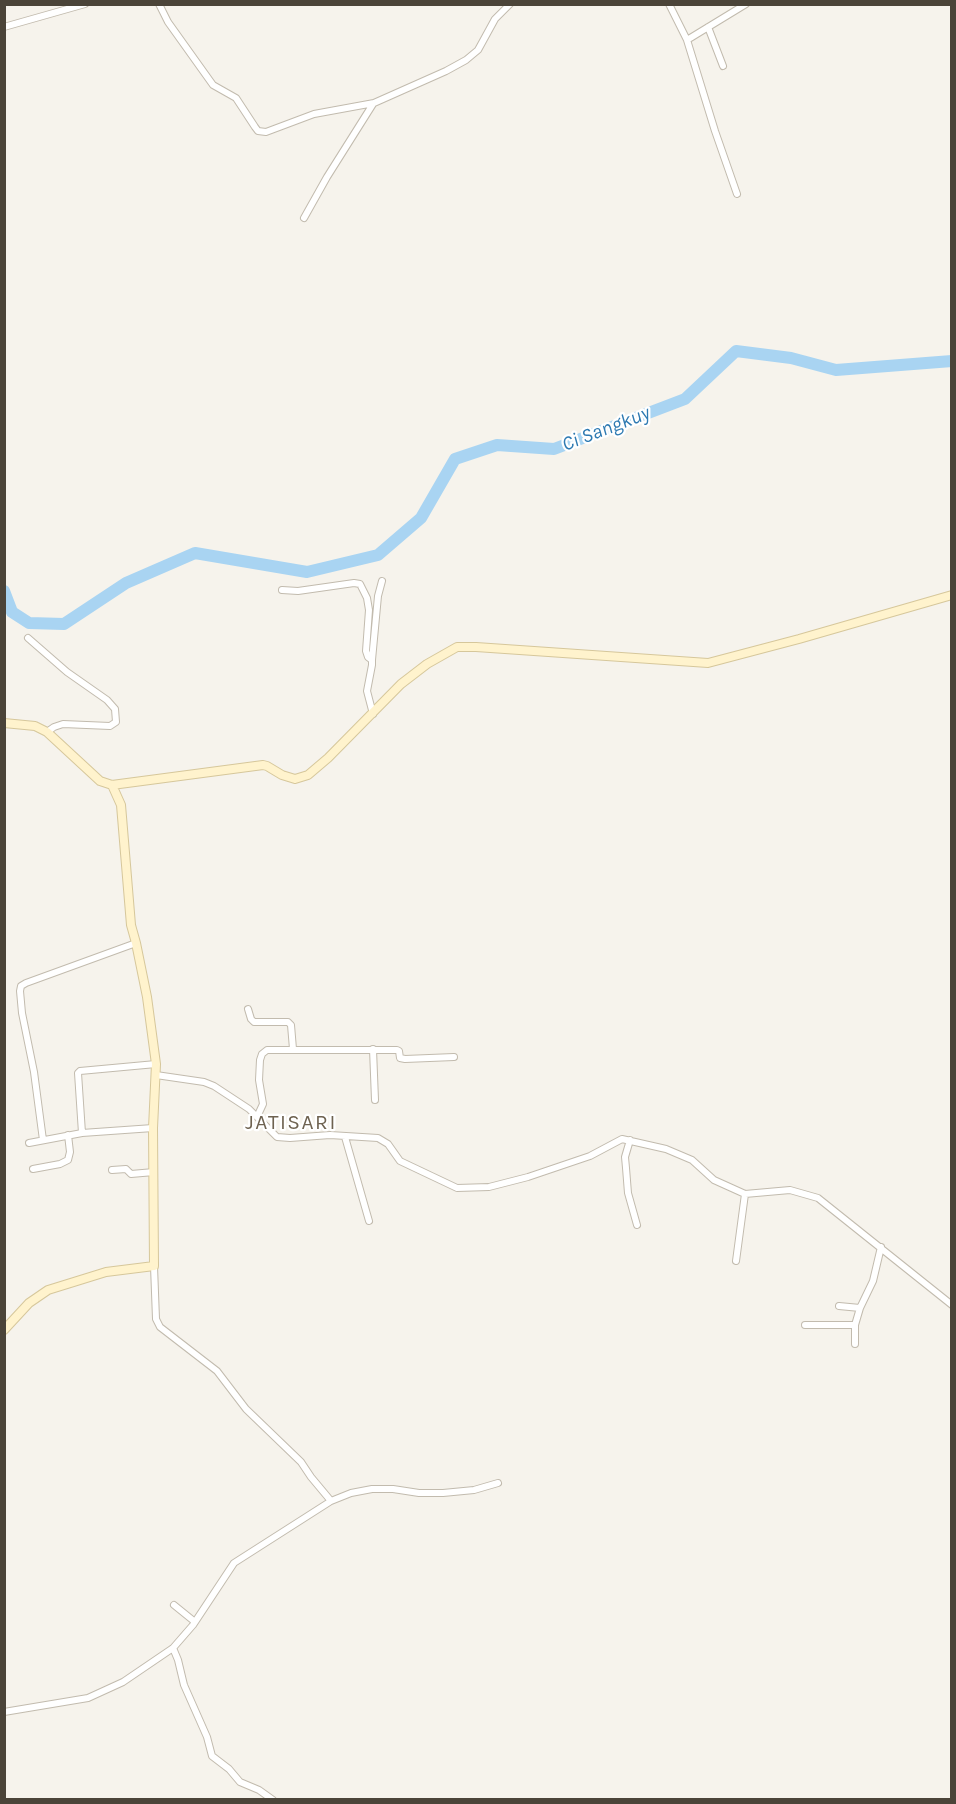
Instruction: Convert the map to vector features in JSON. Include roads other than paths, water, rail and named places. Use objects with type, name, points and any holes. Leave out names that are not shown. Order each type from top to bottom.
[{"type":"street","points":[[4,27],[85,4]]},
{"type":"street","points":[[159,4],[168,22],[213,85],[236,98],[258,131],[266,132],[315,114],[374,103],[440,74],[466,60],[481,47],[495,19],[510,4]]},
{"type":"street","points":[[669,4],[687,39],[737,194]]},
{"type":"street","points":[[731,4],[733,12]]},
{"type":"street","points":[[687,39],[746,4]]},
{"type":"street","points":[[708,27],[723,66]]},
{"type":"street","points":[[304,218],[374,103]]},
{"type":"street","points":[[373,714],[367,692],[378,596],[382,581]]},
{"type":"street","points":[[282,590],[298,591],[360,584],[367,598],[369,610],[366,651],[372,660]]},
{"type":"street","points":[[4,723],[35,726],[47,732],[96,778],[112,785],[263,765],[289,778],[299,778],[319,767],[401,684],[427,664],[457,647],[708,663],[951,595]]},
{"type":"street","points":[[28,638],[67,672],[107,700],[115,709],[116,722],[110,726],[63,724],[47,732]]},
{"type":"street","points":[[112,785],[121,805],[130,925],[147,997],[156,1064],[153,1128],[156,1319],[160,1328],[217,1371],[246,1409],[301,1462],[331,1500]]},
{"type":"street","points":[[43,1140],[34,1072],[22,1013],[21,986],[136,943]]},
{"type":"street","points":[[248,1010],[254,1022],[288,1022],[291,1025],[293,1049]]},
{"type":"street","points":[[373,1049],[375,1100]]},
{"type":"street","points":[[258,1117],[263,1104],[259,1074],[261,1054],[267,1050],[373,1049],[398,1050],[399,1057],[405,1059],[453,1057]]},
{"type":"street","points":[[82,1133],[78,1073],[80,1071],[156,1064]]},
{"type":"street","points":[[156,1076],[208,1083],[234,1098],[258,1117],[277,1137],[378,1138],[388,1144],[400,1161],[457,1188],[489,1187],[530,1177],[590,1156],[618,1141],[630,1140],[687,1156],[714,1180],[745,1194],[790,1190],[813,1196],[881,1247],[906,1271],[951,1305]]},
{"type":"street","points":[[29,1143],[82,1133],[153,1128]]},
{"type":"street","points":[[33,1169],[60,1164],[68,1160],[70,1152],[68,1136]]},
{"type":"street","points":[[345,1137],[369,1221]]},
{"type":"street","points":[[630,1140],[625,1157],[628,1193],[637,1225]]},
{"type":"street","points":[[112,1170],[126,1169],[131,1174],[154,1172]]},
{"type":"street","points":[[736,1261],[745,1194]]},
{"type":"street","points":[[855,1344],[855,1326],[860,1308],[873,1281],[881,1247]]},
{"type":"street","points":[[4,1330],[21,1310],[48,1290],[106,1272],[154,1266]]},
{"type":"street","points":[[839,1306],[860,1308]]},
{"type":"street","points":[[805,1325],[855,1326]]},
{"type":"street","points":[[4,1712],[88,1698],[123,1682],[173,1648],[195,1622],[234,1563],[331,1500],[372,1489],[393,1488],[419,1493],[443,1494],[474,1490],[498,1483]]},
{"type":"street","points":[[174,1605],[195,1622]]},
{"type":"street","points":[[173,1648],[184,1685],[207,1737],[212,1756],[229,1769],[240,1782],[260,1790],[273,1800]]},
{"type":"waterway","name":"Ci Sangkuy","points":[[4,591],[12,612],[29,623],[64,624],[126,583],[195,553],[307,572],[378,555],[421,518],[455,459],[497,445],[554,449],[685,399],[736,351],[791,358],[836,370],[952,361]]},
{"type":"district","name":"JATISARI","points":[[291,1123]]}]
